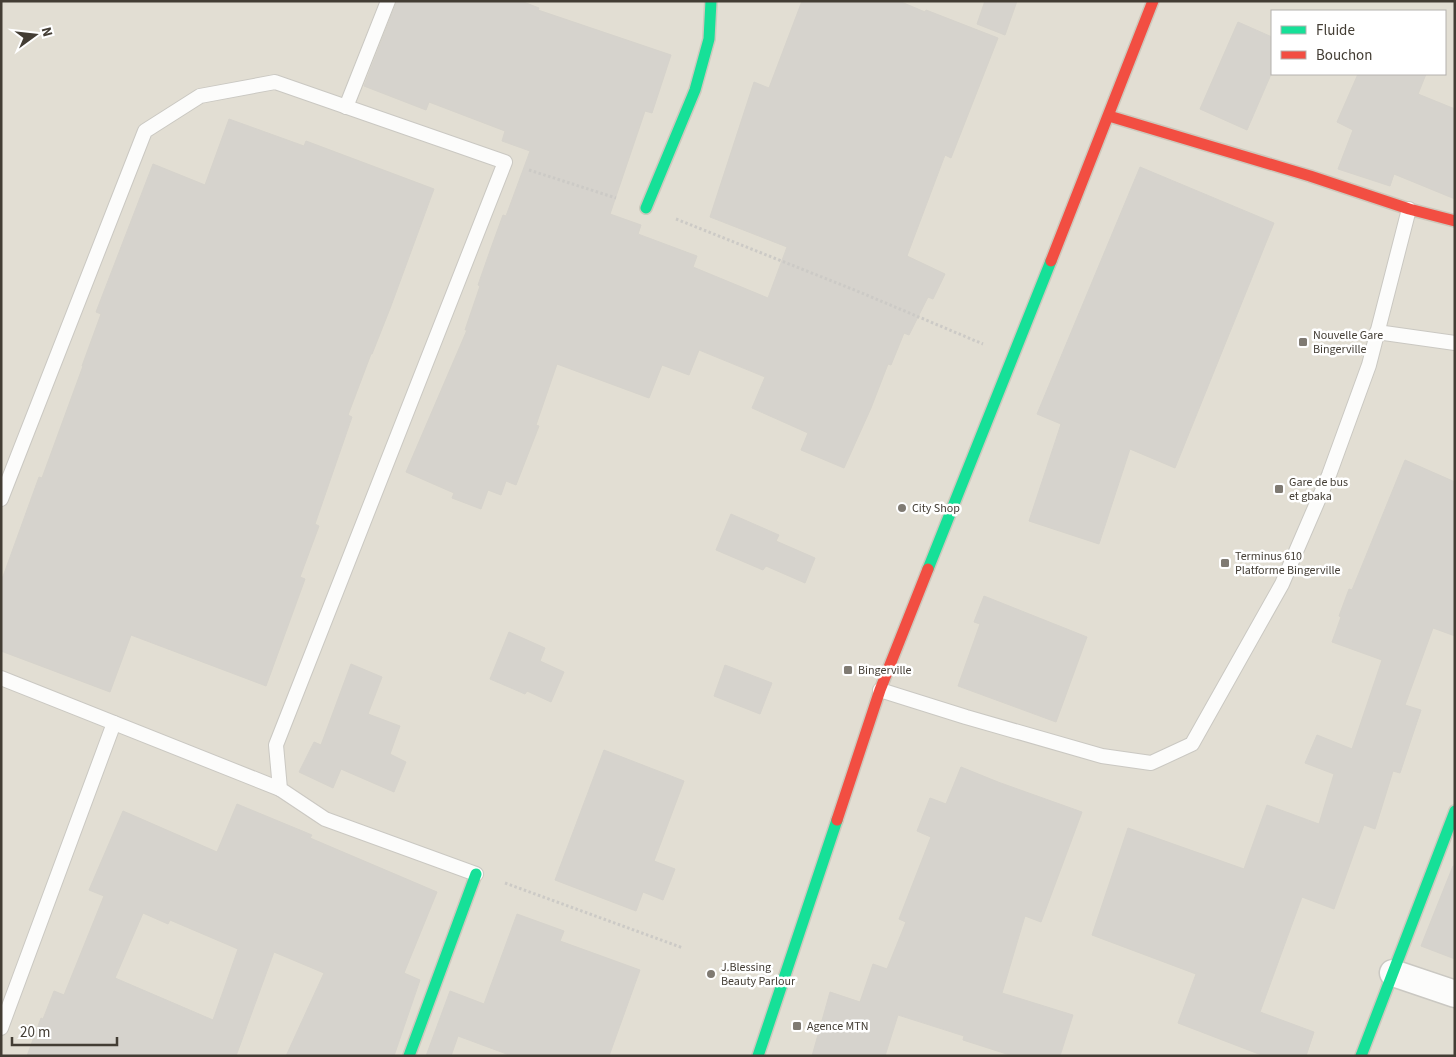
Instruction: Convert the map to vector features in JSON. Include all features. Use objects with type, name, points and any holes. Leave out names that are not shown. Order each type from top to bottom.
[{"type":"main road","points":[[646,208],[695,90],[709,39],[712,1]]},
{"type":"main road","points":[[758,1056],[880,690],[1153,1]]},
{"type":"main road","points":[[1109,116],[1310,176],[1409,209],[1455,221]]},
{"type":"main road","points":[[1361,1056],[1455,811]]},
{"type":"main road","points":[[409,1056],[476,874]]},
{"type":"street","points":[[1393,973],[1455,994]]},
{"type":"lane","points":[[346,107],[388,1]]},
{"type":"lane","points":[[1,499],[145,131],[200,96],[275,82],[505,162],[276,745],[280,789]]},
{"type":"lane","points":[[880,690],[1102,756],[1151,763],[1192,744],[1282,584],[1329,475],[1369,365],[1409,209]]},
{"type":"lane","points":[[1377,332],[1455,343]]},
{"type":"lane","points":[[1,678],[280,789],[325,819],[476,874]]},
{"type":"lane","points":[[1,1028],[114,723]]},
{"type":"path","points":[[505,162],[646,208],[1013,356]]},
{"type":"path","points":[[476,874],[524,888],[683,948]]},
{"type":"shaded area","points":[[1,1],[1455,1],[1455,1056],[1,1056]]},
{"type":"building","points":[[397,1],[521,1],[539,8],[538,10],[671,55],[652,113],[645,111],[610,214],[641,225],[638,234],[697,256],[693,267],[768,298],[787,247],[710,217],[754,82],[769,88],[802,1],[899,1],[998,38],[951,158],[945,155],[907,256],[945,274],[933,299],[928,297],[909,335],[904,333],[891,365],[888,364],[844,468],[801,450],[808,433],[752,408],[765,377],[699,350],[689,375],[662,365],[649,398],[557,364],[536,425],[539,426],[516,485],[506,481],[501,495],[488,490],[481,509],[452,498],[454,493],[406,472],[467,330],[465,330],[480,286],[478,285],[491,248],[503,215],[506,216],[530,151],[502,141],[505,131],[429,102],[426,110],[364,86]]},
{"type":"building","points":[[985,1],[1017,1],[1005,35],[977,24]]},
{"type":"building","points":[[1238,22],[1271,37],[1271,74],[1247,130],[1200,109]]},
{"type":"building","points":[[1358,75],[1426,75],[1418,94],[1455,109],[1455,199],[1394,174],[1390,186],[1338,169],[1353,130],[1337,122]]},
{"type":"building","points":[[229,119],[304,146],[306,141],[434,189],[348,415],[352,417],[315,524],[319,526],[300,577],[305,579],[266,686],[131,635],[110,692],[1,651],[1,582],[39,477],[42,478],[83,366],[101,314],[96,312],[153,164],[205,185]]},
{"type":"building","points":[[1140,167],[1274,223],[1175,468],[1130,449],[1099,544],[1029,521],[1061,424],[1037,414]]},
{"type":"building","points":[[1405,460],[1455,482],[1455,636],[1433,628],[1405,705],[1421,710],[1400,773],[1393,771],[1375,829],[1364,825],[1334,909],[1302,897],[1260,1012],[1314,1032],[1306,1056],[1264,1056],[1178,1023],[1196,974],[1092,935],[1128,828],[1244,869],[1267,805],[1319,824],[1334,774],[1305,763],[1317,735],[1352,749],[1382,660],[1332,642],[1349,589],[1352,590]]},
{"type":"building","points":[[731,514],[779,535],[776,541],[815,558],[805,583],[766,566],[763,570],[716,550]]},
{"type":"building","points":[[984,596],[1087,637],[1056,722],[958,686],[980,624],[974,622]]},
{"type":"building","points":[[509,632],[545,648],[540,661],[564,672],[551,702],[527,691],[525,694],[490,679]]},
{"type":"building","points":[[351,664],[382,677],[368,714],[400,726],[390,754],[406,762],[394,792],[341,769],[333,788],[299,772],[314,742],[321,745]]},
{"type":"building","points":[[725,665],[772,683],[760,714],[714,696]]},
{"type":"building","points":[[604,750],[684,781],[654,861],[675,869],[663,900],[643,892],[636,911],[555,880]]},
{"type":"building","points":[[961,767],[1082,812],[1041,922],[1025,916],[1002,993],[1073,1015],[1060,1056],[1013,1056],[963,1040],[964,1036],[898,1015],[885,1056],[812,1056],[830,992],[860,1002],[873,964],[887,969],[906,922],[899,919],[931,837],[917,831],[930,798],[946,804]]},
{"type":"building","points":[[237,804],[312,835],[310,838],[437,892],[404,973],[420,980],[394,1056],[286,1056],[324,973],[274,952],[236,1056],[27,1056],[41,1018],[43,1019],[54,991],[64,995],[104,896],[89,890],[123,811],[217,852]],"holes":[[[143,913],[168,924],[170,920],[238,949],[213,1020],[115,978]]]},
{"type":"building","points":[[1453,866],[1455,866],[1455,959],[1421,946]]},
{"type":"building","points":[[517,914],[564,931],[560,941],[640,970],[609,1056],[512,1056],[458,1036],[451,1056],[426,1056],[450,991],[484,1004]]},
{"type":"traffic: fast","points":[[646,208],[695,90],[709,39],[711,1]]},
{"type":"traffic: fast","points":[[928,569],[1051,261]]},
{"type":"traffic: fast","points":[[1361,1056],[1455,811]]},
{"type":"traffic: fast","points":[[758,1056],[837,820]]},
{"type":"traffic: fast","points":[[409,1056],[476,874]]},
{"type":"traffic: jam","points":[[1051,261],[1153,1]]},
{"type":"traffic: jam","points":[[1109,116],[1310,176],[1409,209],[1455,221]]},
{"type":"traffic: jam","points":[[837,820],[880,690],[928,569]]},
{"type":"place","name":"Nouvelle Gare Bingerville","points":[[1303,342]]},
{"type":"place","name":"Gare de bus et gbaka","points":[[1279,489]]},
{"type":"place","name":"City Shop","points":[[902,508]]},
{"type":"place","name":"Terminus 610 Platforme Bingerville","points":[[1225,563]]},
{"type":"place","name":"Bingerville","points":[[848,670]]},
{"type":"place","name":"J.Blessing Beauty Parlour","points":[[711,974]]},
{"type":"place","name":"Agence MTN","points":[[797,1026]]}]
